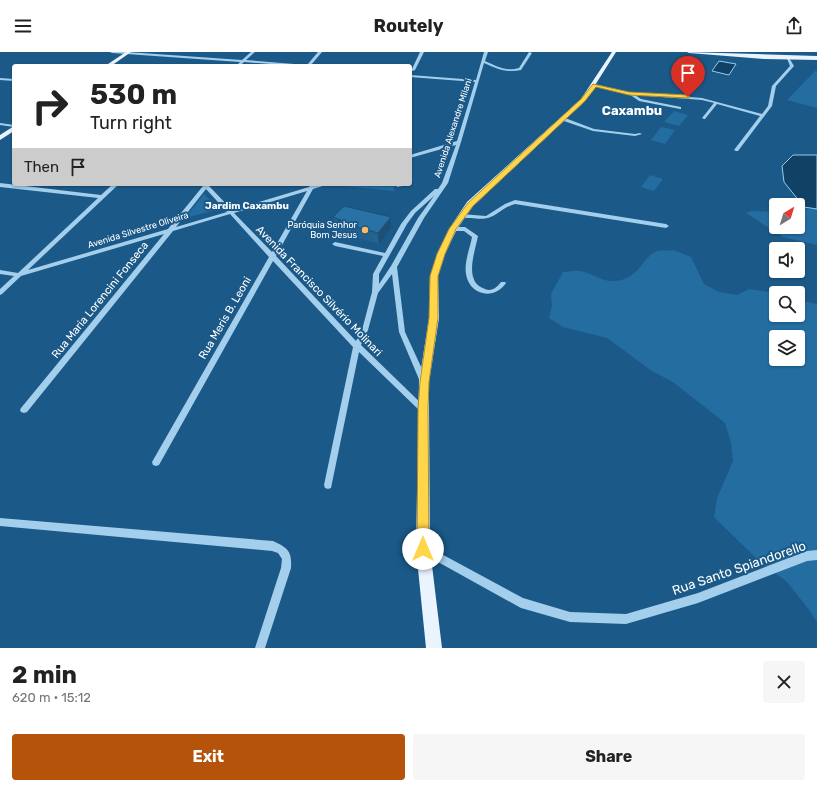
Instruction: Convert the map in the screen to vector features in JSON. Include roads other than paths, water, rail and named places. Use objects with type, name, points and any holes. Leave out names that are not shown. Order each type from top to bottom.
[{"type":"main road","points":[[689,52],[727,55],[737,54],[817,58]]},
{"type":"main road","points":[[708,52],[727,55]]},
{"type":"main road","points":[[111,64],[128,53]]},
{"type":"main road","points":[[434,648],[423,549],[423,408],[424,382],[434,318],[434,276],[441,254],[452,229],[470,204],[583,100],[594,85],[611,54]]},
{"type":"main road","points":[[0,138],[12,129]]},
{"type":"street","points":[[112,52],[282,64]]},
{"type":"street","points":[[240,64],[253,52]]},
{"type":"street","points":[[310,64],[320,52]]},
{"type":"street","points":[[416,76],[416,72],[412,70],[422,52]]},
{"type":"street","name":"Avenida Alexandre Milani","points":[[375,293],[394,267],[421,218],[445,183],[478,82],[486,52]]},
{"type":"street","points":[[483,61],[504,70],[513,71],[520,69],[530,53]]},
{"type":"street","points":[[736,150],[770,106],[774,86],[792,66],[787,57]]},
{"type":"street","points":[[412,76],[478,82]]},
{"type":"street","points":[[0,79],[12,80]]},
{"type":"street","points":[[594,85],[629,93],[688,97],[762,115]]},
{"type":"street","points":[[629,93],[640,100],[680,108]]},
{"type":"street","points":[[704,118],[716,103]]},
{"type":"street","points":[[563,119],[593,130],[635,135],[640,134]]},
{"type":"street","points":[[0,124],[12,127]]},
{"type":"street","points":[[412,156],[459,142]]},
{"type":"street","points":[[328,485],[357,346],[365,330],[375,293],[376,274],[404,224],[413,212],[445,183]]},
{"type":"street","points":[[0,185],[103,197]]},
{"type":"street","points":[[0,293],[114,186]]},
{"type":"street","name":"Rua Maria Lorencini Fonseca","points":[[24,410],[205,186]]},
{"type":"street","name":"Avenida Francisco Silvério Molinari","points":[[207,186],[357,346],[423,408]]},
{"type":"street","name":"Avenida Silvestre Oliveira","points":[[0,272],[19,275],[312,186]]},
{"type":"street","name":"Rua Meris B. Leoni","points":[[156,462],[312,186]]},
{"type":"street","points":[[461,216],[485,218],[494,214],[502,207],[515,202],[666,226]]},
{"type":"street","points":[[452,229],[465,229],[476,236],[469,275],[473,283],[480,290],[490,293],[497,290],[503,282]]},
{"type":"street","points":[[335,244],[386,255]]},
{"type":"street","points":[[394,267],[402,332],[424,382]]},
{"type":"street","points":[[0,522],[273,546],[281,550],[287,557],[286,568],[260,648]]},
{"type":"street","name":"Rua Santo Spiandorello","points":[[423,549],[521,603],[570,617],[626,618],[698,598],[806,556],[817,555]]},
{"type":"place","name":"Paróquia Senhor Bom Jesus","points":[[365,230]]},
{"type":"district","name":"Caxambu","points":[[632,110]]},
{"type":"district","name":"Jardim Caxambu","points":[[247,206]]}]
